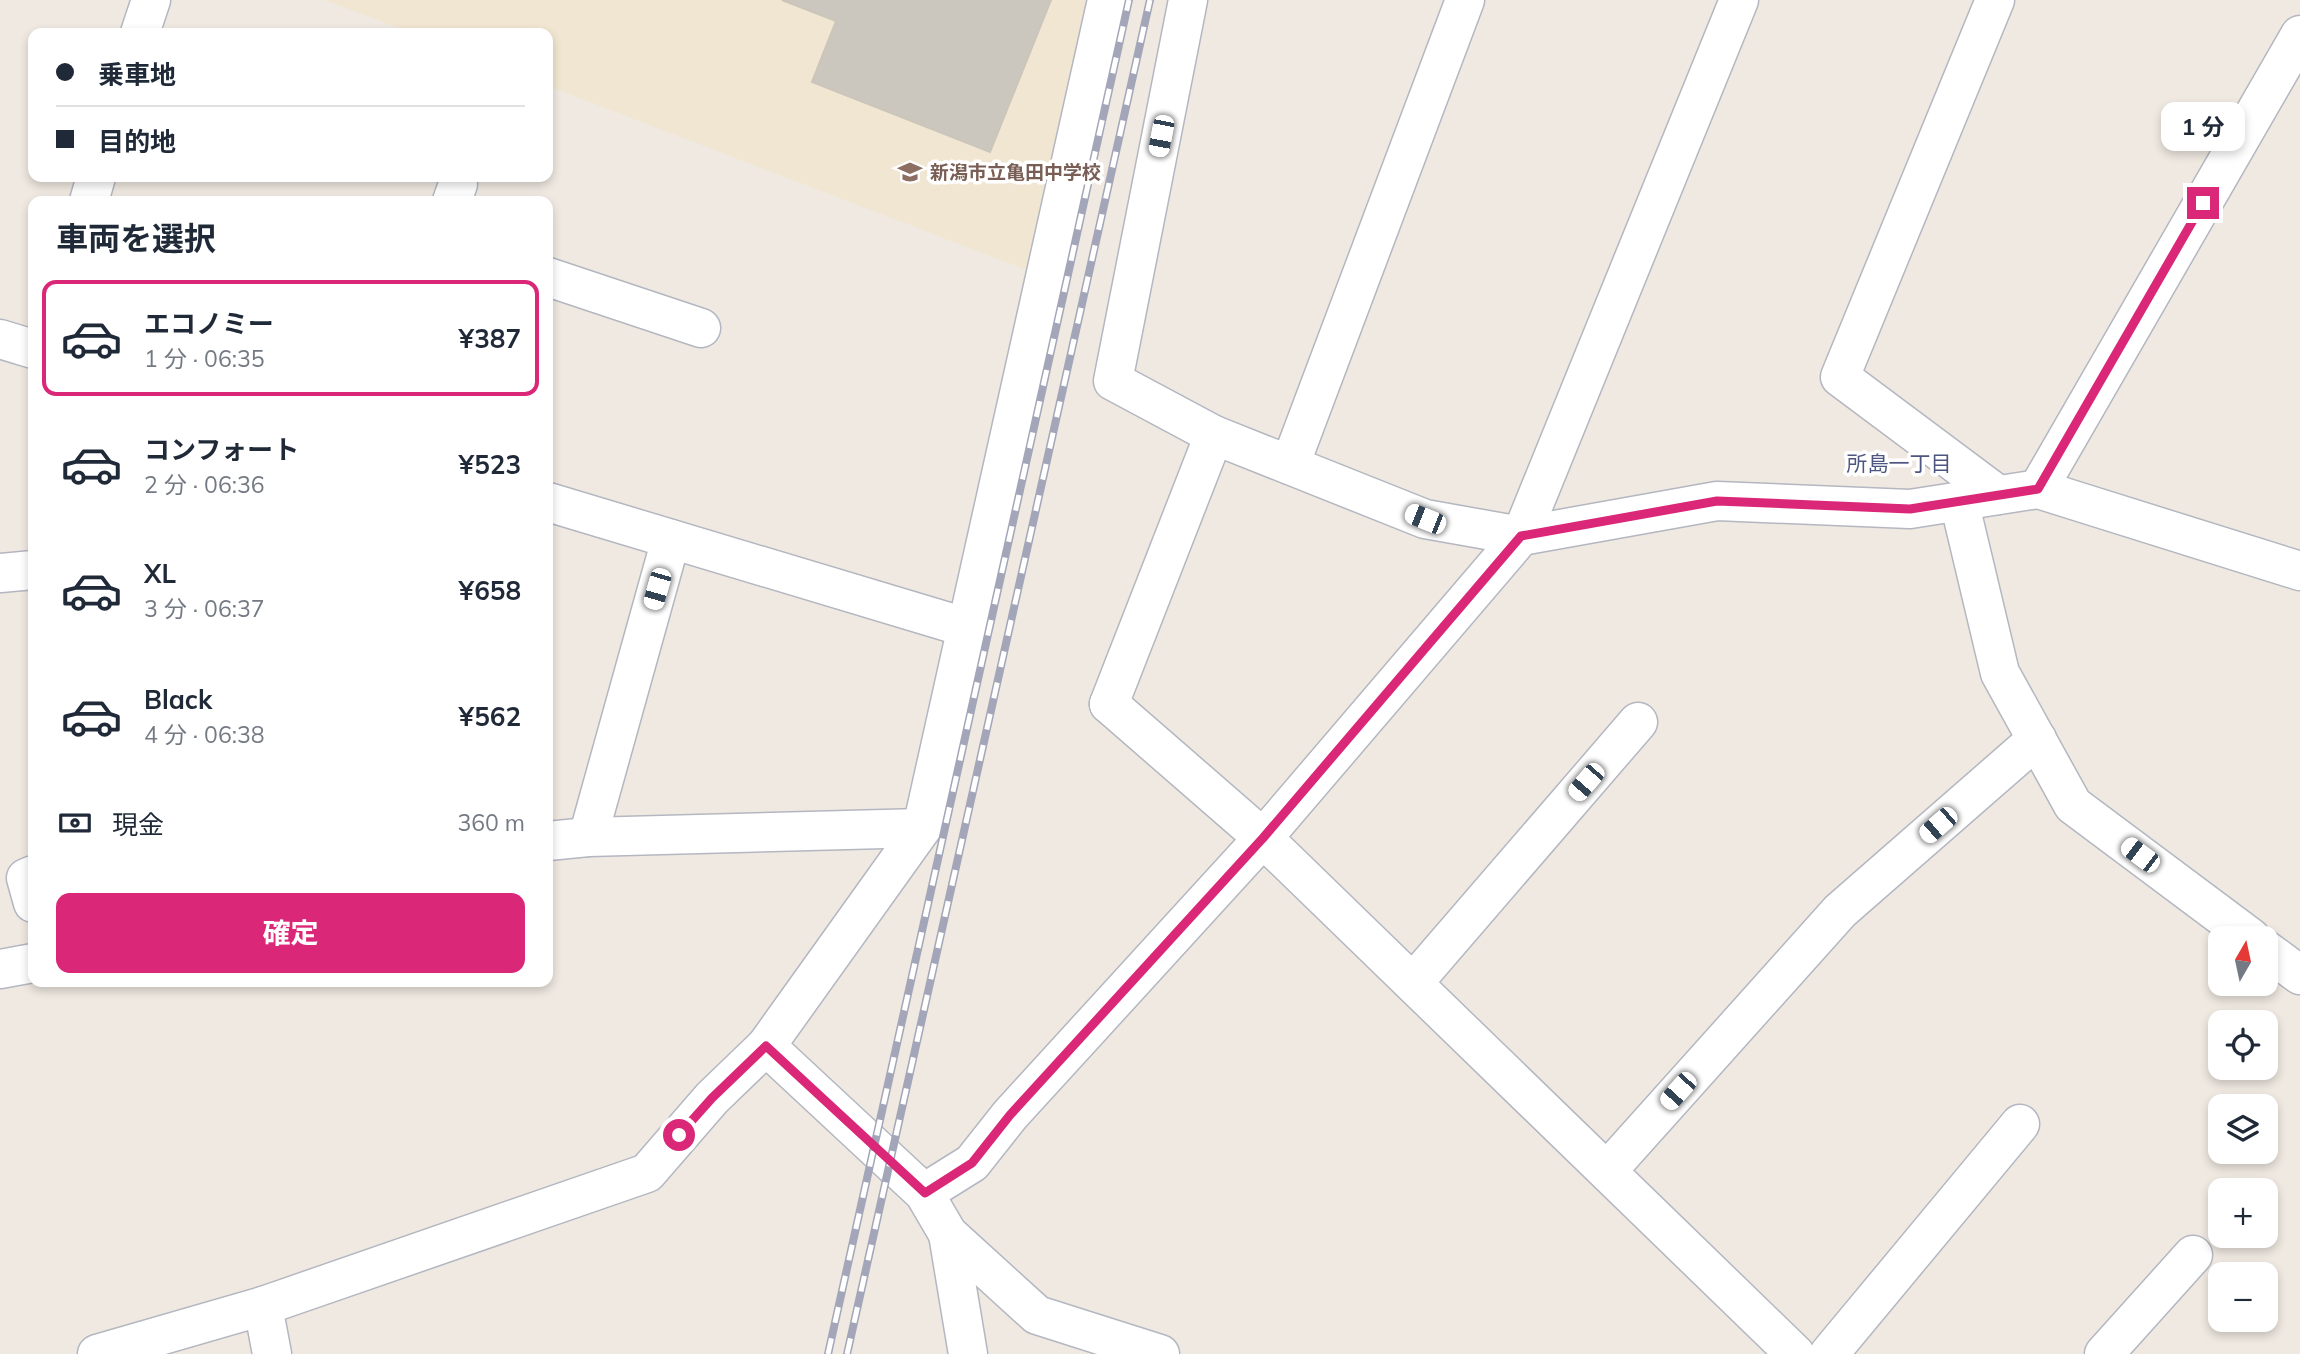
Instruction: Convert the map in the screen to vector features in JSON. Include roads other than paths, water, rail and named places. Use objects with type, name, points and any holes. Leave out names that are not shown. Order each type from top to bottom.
[{"type":"street","points":[[142,28],[151,0]]},
{"type":"street","points":[[97,1354],[263,1306],[647,1173],[712,1098],[766,1046],[922,828],[1107,0]]},
{"type":"street","points":[[1188,0],[1113,381],[1214,435],[1425,519],[1521,536],[1717,501],[1910,509],[2038,489],[2300,571]]},
{"type":"street","points":[[1290,465],[1465,0]]},
{"type":"street","points":[[925,1193],[972,1163],[1010,1115],[1263,838],[1521,536],[1739,0]]},
{"type":"street","points":[[1995,0],[1840,377],[1998,495]]},
{"type":"street","points":[[2038,489],[2300,35]]},
{"type":"street","points":[[553,279],[701,328]]},
{"type":"street","points":[[0,339],[28,347]]},
{"type":"street","points":[[1214,435],[1109,704],[1263,838],[1794,1354]]},
{"type":"street","points":[[1959,501],[2000,673],[2073,805],[2234,926]]},
{"type":"street","points":[[553,504],[968,628]]},
{"type":"street","points":[[588,837],[671,539]]},
{"type":"street","points":[[0,573],[28,570]]},
{"type":"street","points":[[1413,983],[1638,722]]},
{"type":"street","points":[[1607,1171],[1840,911],[2037,739]]},
{"type":"street","points":[[553,840],[588,837],[922,828]]},
{"type":"street","points":[[2278,959],[2300,975]]},
{"type":"street","points":[[0,969],[28,964]]},
{"type":"street","points":[[766,1046],[925,1193],[948,1234],[1037,1315],[1160,1354]]},
{"type":"street","points":[[1829,1354],[2020,1124]]},
{"type":"street","points":[[948,1234],[968,1354]]},
{"type":"street","points":[[2104,1354],[2193,1255]]},
{"type":"street","points":[[263,1306],[272,1354]]},
{"type":"railway","points":[[828,1354],[1129,0]]},
{"type":"railway","points":[[847,1354],[1150,0]]},
{"type":"place","name":"新潟市立亀田中学校","points":[[910,172]]},
{"type":"district","name":"所島一丁目","points":[[1899,463]]}]
